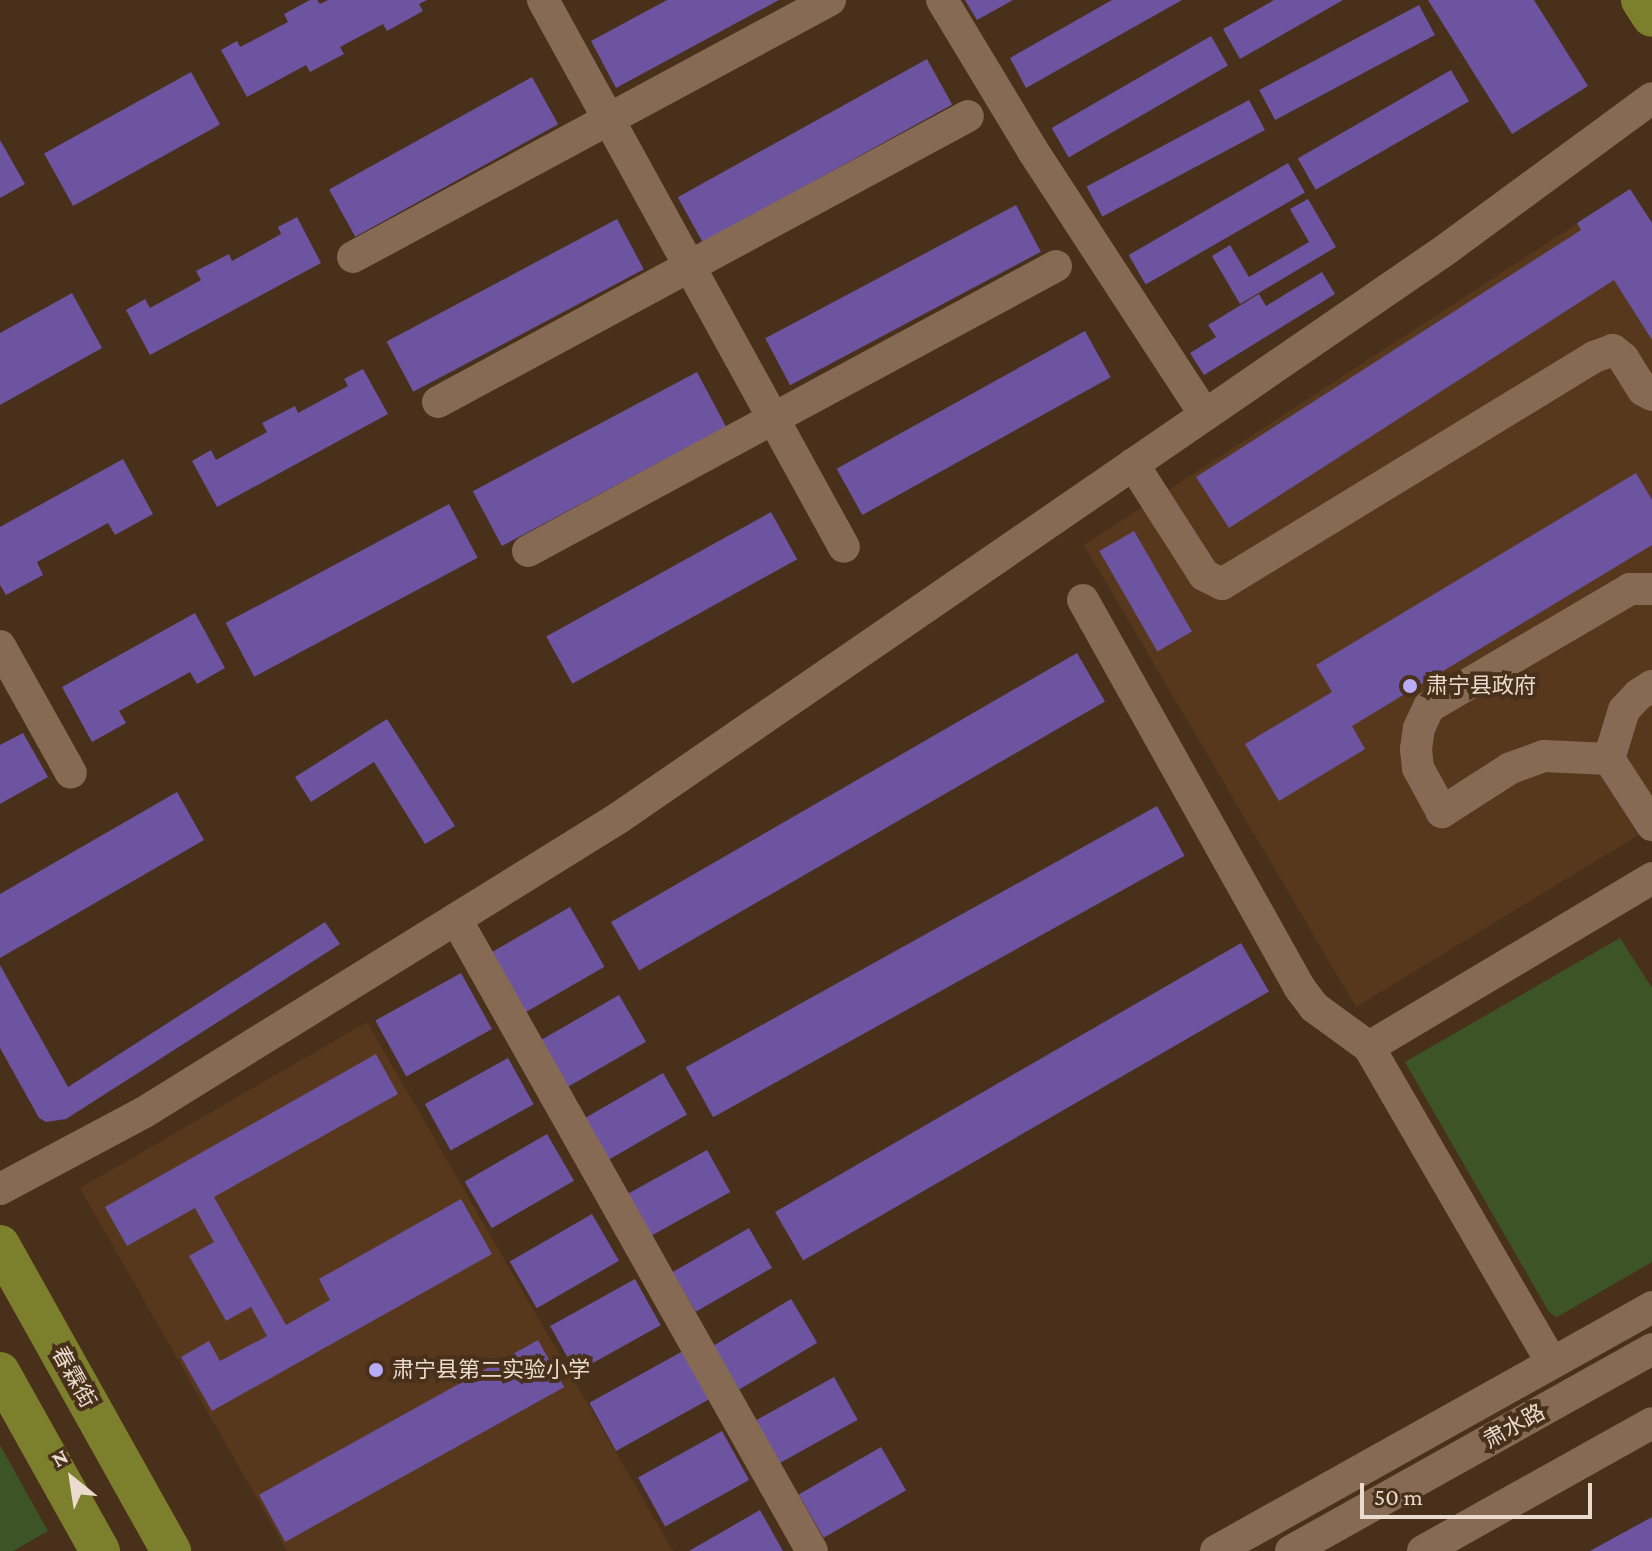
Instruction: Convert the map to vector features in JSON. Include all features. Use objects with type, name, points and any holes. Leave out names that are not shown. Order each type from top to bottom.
[{"type":"main road","points":[[1641,0],[1652,17]]},
{"type":"main road","name":"春霖街","points":[[0,1245],[171,1551]]},
{"type":"main road","points":[[0,1372],[100,1551]]},
{"type":"street","points":[[543,0],[844,547]]},
{"type":"street","points":[[353,257],[830,0]]},
{"type":"street","points":[[942,0],[1033,151],[1205,415]]},
{"type":"street","points":[[0,1189],[143,1113],[617,819],[1448,248],[1652,98]]},
{"type":"street","points":[[438,402],[968,116]]},
{"type":"street","points":[[528,551],[1056,266]]},
{"type":"street","points":[[1133,464],[1204,575],[1222,584],[1594,357],[1613,350],[1623,358],[1643,390],[1652,395]]},
{"type":"street","points":[[1609,759],[1544,756],[1509,769],[1442,812],[1418,768],[1416,749],[1419,728],[1429,707],[1630,589],[1652,589]]},
{"type":"street","points":[[1083,600],[1299,987],[1314,1007],[1369,1047],[1552,1363]]},
{"type":"street","points":[[0,646],[71,773]]},
{"type":"street","points":[[1609,759],[1624,710],[1652,686]]},
{"type":"street","points":[[1609,759],[1652,825]]},
{"type":"street","points":[[1369,1047],[1652,878]]},
{"type":"street","points":[[456,919],[812,1551]]},
{"type":"street","points":[[1216,1551],[1652,1307]]},
{"type":"street","name":"肃水路","points":[[1291,1551],[1652,1349]]},
{"type":"street","points":[[1423,1551],[1652,1423]]},
{"type":"shaded area","name":"肃宁县政府","points":[[1630,189],[1652,223],[1652,827],[1356,1007],[1084,545]]},
{"type":"shaded area","name":"肃宁县第二实验小学","points":[[367,1022],[673,1551],[287,1551],[80,1188]]},
{"type":"green space","points":[[1620,938],[1652,988],[1652,1262],[1557,1317],[1549,1312],[1405,1062]]},
{"type":"green space","points":[[0,1445],[48,1531],[13,1551],[0,1551]]},
{"type":"building","points":[[310,0],[317,0],[320,4],[328,0],[427,0],[419,4],[423,11],[387,31],[383,24],[340,47],[344,54],[310,72],[306,65],[247,97],[221,50],[237,41],[240,47],[288,22],[284,14]]},
{"type":"building","points":[[667,0],[779,0],[616,88],[591,41]]},
{"type":"building","points":[[965,0],[1013,0],[977,20]]},
{"type":"building","points":[[1112,0],[1182,0],[1026,88],[1010,58]]},
{"type":"building","points":[[1274,0],[1343,0],[1240,59],[1223,29]]},
{"type":"building","points":[[1428,0],[1534,0],[1588,86],[1512,134]]},
{"type":"building","points":[[1419,5],[1435,35],[1275,120],[1259,90]]},
{"type":"building","points":[[1211,36],[1228,65],[1069,157],[1052,128]]},
{"type":"building","points":[[927,59],[952,104],[703,243],[678,197]]},
{"type":"building","points":[[1451,70],[1469,101],[1316,190],[1298,158]]},
{"type":"building","points":[[191,72],[220,124],[73,206],[44,153]]},
{"type":"building","points":[[532,77],[558,124],[355,237],[329,189]]},
{"type":"building","points":[[1249,100],[1265,130],[1102,216],[1087,186]]},
{"type":"building","points":[[0,140],[25,184],[0,198]]},
{"type":"building","points":[[1288,163],[1305,192],[1146,284],[1129,255]]},
{"type":"building","points":[[1630,189],[1652,223],[1652,340],[1614,280],[1229,528],[1196,477],[1581,230],[1577,223]]},
{"type":"building","points":[[1308,199],[1336,247],[1240,304],[1212,256],[1230,245],[1249,277],[1309,242],[1290,209]]},
{"type":"building","points":[[1016,205],[1041,252],[790,385],[765,338]]},
{"type":"building","points":[[297,217],[321,263],[150,355],[126,310],[145,299],[150,308],[201,280],[196,271],[229,254],[232,261],[281,234],[278,227]]},
{"type":"building","points":[[617,219],[644,269],[413,392],[387,342]]},
{"type":"building","points":[[1322,272],[1335,294],[1204,375],[1190,353],[1216,337],[1208,325],[1259,294],[1266,306]]},
{"type":"building","points":[[72,293],[102,348],[0,405],[0,333]]},
{"type":"building","points":[[1085,331],[1111,377],[862,515],[837,469]]},
{"type":"building","points":[[363,369],[388,414],[217,507],[192,461],[211,450],[216,460],[267,432],[262,423],[295,406],[298,413],[348,386],[344,379]]},
{"type":"building","points":[[697,372],[726,427],[502,546],[473,491]]},
{"type":"building","points":[[123,459],[153,514],[115,535],[108,523],[37,562],[43,575],[6,595],[0,585],[0,527]]},
{"type":"building","points":[[1636,473],[1652,500],[1652,545],[1352,726],[1365,749],[1279,801],[1245,744],[1332,692],[1316,665]]},
{"type":"building","points":[[449,504],[478,558],[254,677],[226,623]]},
{"type":"building","points":[[771,512],[797,559],[572,684],[546,637]]},
{"type":"building","points":[[1134,531],[1192,631],[1157,651],[1099,551]]},
{"type":"building","points":[[195,613],[225,668],[197,684],[190,672],[119,711],[126,723],[92,742],[62,687]]},
{"type":"building","points":[[1077,653],[1105,701],[639,970],[611,922]]},
{"type":"building","points":[[387,719],[455,826],[425,844],[374,762],[311,802],[295,777]]},
{"type":"building","points":[[23,733],[48,777],[0,804],[0,745]]},
{"type":"building","points":[[177,792],[204,840],[0,958],[0,894]]},
{"type":"building","points":[[1157,806],[1185,856],[713,1117],[686,1067]]},
{"type":"building","points":[[570,907],[604,967],[523,1014],[489,954]]},
{"type":"building","points":[[325,922],[340,944],[66,1119],[46,1122],[39,1118],[0,1048],[0,965],[68,1087]]},
{"type":"building","points":[[1241,943],[1269,991],[803,1260],[775,1212]]},
{"type":"building","points":[[461,973],[492,1029],[406,1076],[375,1021]]},
{"type":"building","points":[[619,995],[646,1042],[565,1089],[538,1042]]},
{"type":"building","points":[[376,1054],[398,1094],[214,1197],[286,1325],[330,1300],[319,1279],[461,1199],[492,1254],[212,1411],[181,1357],[209,1341],[220,1361],[267,1336],[251,1307],[226,1321],[189,1256],[214,1242],[195,1208],[127,1246],[105,1207]]},
{"type":"building","points":[[508,1058],[534,1104],[451,1150],[425,1104]]},
{"type":"building","points":[[663,1073],[687,1115],[606,1161],[582,1120]]},
{"type":"building","points":[[547,1134],[574,1181],[492,1228],[465,1182]]},
{"type":"building","points":[[707,1150],[730,1192],[649,1237],[626,1195]]},
{"type":"building","points":[[592,1214],[619,1261],[537,1308],[510,1262]]},
{"type":"building","points":[[749,1228],[772,1268],[696,1312],[673,1272]]},
{"type":"building","points":[[635,1279],[661,1325],[576,1372],[550,1326]]},
{"type":"building","points":[[791,1299],[817,1343],[738,1390],[712,1346]]},
{"type":"building","points":[[538,1340],[564,1387],[285,1542],[259,1495]]},
{"type":"building","points":[[683,1351],[710,1399],[616,1451],[589,1403]]},
{"type":"building","points":[[834,1377],[858,1420],[779,1463],[755,1421]]},
{"type":"building","points":[[722,1431],[749,1480],[665,1527],[638,1478]]},
{"type":"building","points":[[881,1447],[906,1490],[824,1538],[799,1495]]},
{"type":"building","points":[[760,1510],[783,1551],[689,1551]]},
{"type":"building","points":[[1652,1517],[1652,1551],[1590,1551]]},
{"type":"place","name":"肃宁县政府","points":[[1410,686]]},
{"type":"place","name":"肃宁县第二实验小学","points":[[376,1370]]}]
